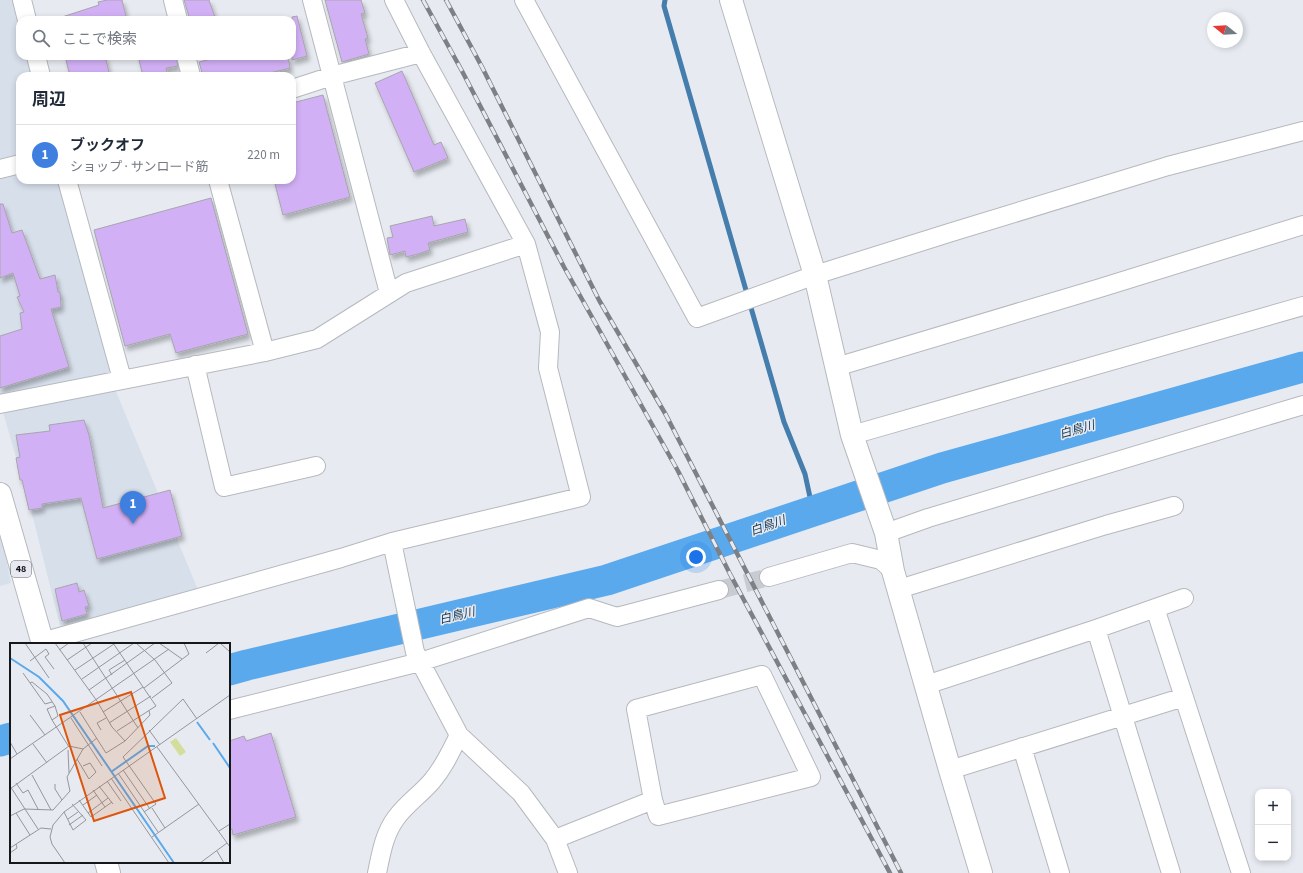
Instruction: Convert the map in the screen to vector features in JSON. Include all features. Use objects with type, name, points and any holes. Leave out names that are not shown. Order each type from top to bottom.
[{"type":"street","points":[[22,0],[26,16]]},
{"type":"street","points":[[173,0],[177,16]]},
{"type":"street","points":[[312,0],[389,293]]},
{"type":"street","points":[[42,643],[341,558],[392,542],[581,497],[548,368],[550,332],[526,244],[421,53],[394,0]]},
{"type":"street","points":[[524,0],[697,318],[815,275],[1168,166],[1303,131]]},
{"type":"street","points":[[731,0],[815,275],[852,435],[886,533],[896,580],[981,873]]},
{"type":"street","points":[[296,88],[332,76],[421,53]]},
{"type":"street","points":[[37,60],[40,72]]},
{"type":"street","points":[[187,60],[190,72]]},
{"type":"street","points":[[0,169],[16,165]]},
{"type":"street","points":[[68,184],[122,379]]},
{"type":"street","points":[[219,184],[266,352]]},
{"type":"street","points":[[836,367],[1100,288],[1303,225]]},
{"type":"street","points":[[0,404],[266,352],[317,339],[406,283],[526,244]]},
{"type":"street","points":[[852,435],[1303,306]]},
{"type":"street","points":[[195,365],[224,487],[316,466]]},
{"type":"street","points":[[886,533],[928,518],[1303,405]]},
{"type":"street","name":"48","points":[[0,494],[42,643]]},
{"type":"street","points":[[896,580],[1174,506]]},
{"type":"street","points":[[392,542],[418,657],[458,736],[520,792],[554,839],[568,873]]},
{"type":"street","points":[[769,577],[852,553],[881,560],[896,580]]},
{"type":"street","points":[[230,710],[589,608],[616,617],[719,590]]},
{"type":"street","points":[[926,685],[1096,629],[1184,598]]},
{"type":"street","points":[[1155,608],[1241,873]]},
{"type":"street","points":[[1096,629],[1171,873]]},
{"type":"street","points":[[762,676],[811,777],[658,816],[653,800],[636,709],[762,676]]},
{"type":"street","points":[[950,770],[1184,697]]},
{"type":"street","points":[[377,873],[383,844],[395,818],[442,769],[458,736]]},
{"type":"street","points":[[1022,747],[1060,873]]},
{"type":"street","points":[[554,839],[653,800]]},
{"type":"street","points":[[106,863],[109,873]]},
{"type":"shaded area","points":[[0,0],[12,0],[16,16],[16,60],[28,60],[31,72],[16,72],[16,184],[61,184],[115,389],[198,590],[60,626],[34,522],[0,401]]},
{"type":"shaded area","points":[[0,528],[11,583],[0,586]]},
{"type":"building","points":[[107,0],[122,0],[126,16],[65,16],[99,5],[98,2]]},
{"type":"building","points":[[184,0],[209,0],[215,16],[189,16]]},
{"type":"building","points":[[325,0],[361,0],[365,13],[361,14],[368,38],[365,39],[369,54],[342,62]]},
{"type":"building","points":[[296,16],[307,56],[296,59]]},
{"type":"building","points":[[66,60],[106,60],[109,72],[69,72]]},
{"type":"building","points":[[139,60],[177,60],[178,66],[166,68],[167,72],[142,72]]},
{"type":"building","points":[[207,60],[289,60],[290,68],[274,72],[202,72],[199,62]]},
{"type":"building","points":[[402,71],[434,145],[441,142],[448,158],[414,172],[375,83]]},
{"type":"building","points":[[323,95],[350,197],[283,215],[275,184],[296,184],[296,102]]},
{"type":"building","points":[[211,198],[248,334],[176,353],[170,334],[125,346],[94,230]]},
{"type":"building","points":[[0,204],[3,204],[12,233],[22,230],[40,279],[55,275],[58,292],[60,292],[61,307],[51,309],[69,367],[0,388],[0,336],[22,329],[20,313],[24,312],[17,297],[20,296],[13,273],[0,278]]},
{"type":"building","points":[[432,216],[434,226],[465,219],[468,232],[428,243],[430,250],[418,254],[406,257],[405,251],[390,255],[387,238],[393,237],[390,226]]},
{"type":"building","points":[[84,420],[89,435],[103,508],[170,490],[182,536],[97,559],[81,498],[42,504],[42,508],[29,510],[22,480],[20,480],[16,458],[20,457],[16,435],[50,431],[49,425]]},
{"type":"building","points":[[77,583],[79,592],[84,590],[89,606],[85,607],[87,614],[62,621],[55,589]]},
{"type":"building","points":[[271,733],[296,817],[233,835],[232,829],[230,830],[230,741],[244,736],[246,741]]},
{"type":"waterway","points":[[665,0],[664,6],[784,422],[805,474],[813,511]]},
{"type":"waterway","name":"白鳥川","points":[[230,670],[607,580],[942,468],[1303,367]]},
{"type":"waterway","name":"白鳥川","points":[[0,741],[10,738]]},
{"type":"tunnel","points":[[719,590],[769,577]]},
{"type":"railway","points":[[423,0],[462,71],[564,267],[678,471],[730,574],[890,873]]},
{"type":"railway","points":[[446,0],[482,67],[599,300],[666,415],[901,873]]},
{"type":"place","name":"ブックオフ","points":[[133,524]]}]
